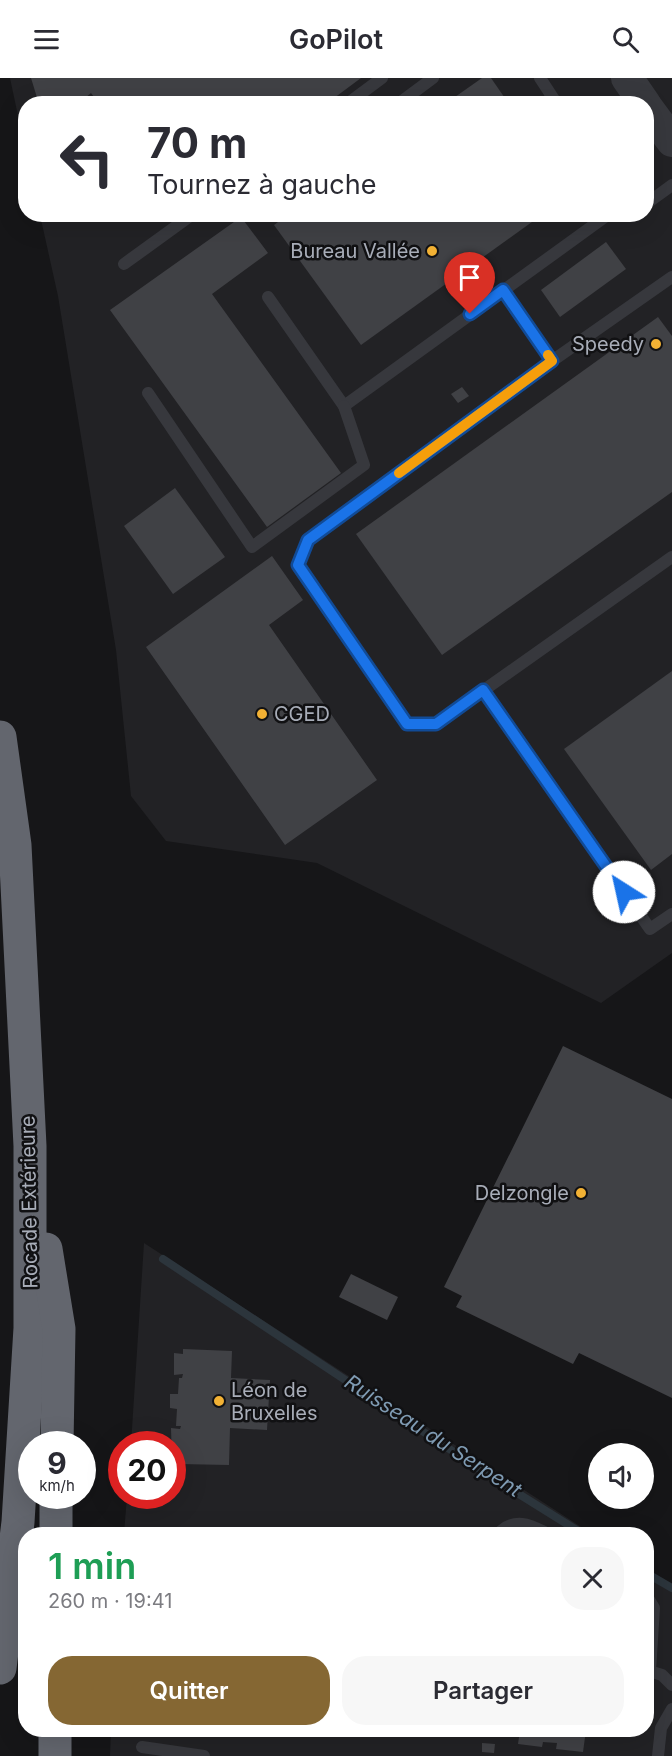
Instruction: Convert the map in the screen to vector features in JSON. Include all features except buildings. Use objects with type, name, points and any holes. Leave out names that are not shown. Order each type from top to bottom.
[{"type":"highway","name":"Rocade Extérieure","points":[[0,737],[15,845],[30,1146],[30,1328],[18,1522],[0,1668]]},
{"type":"highway","points":[[30,1146],[59,1329],[57,1431]]},
{"type":"highway","points":[[56,1509],[56,1527]]},
{"type":"highway","points":[[55,1737],[55,1756]]},
{"type":"street","points":[[627,78],[641,96]]},
{"type":"lane","points":[[358,96],[382,78]]},
{"type":"lane","points":[[409,96],[434,78]]},
{"type":"lane","points":[[540,78],[552,96]]},
{"type":"lane","points":[[654,198],[672,185]]},
{"type":"lane","points":[[124,264],[182,222]]},
{"type":"lane","points":[[344,406],[598,222]]},
{"type":"lane","points":[[672,277],[552,361],[308,540],[298,565],[407,724],[436,724],[672,557]]},
{"type":"lane","points":[[503,290],[552,361]]},
{"type":"lane","points":[[148,393],[252,547],[364,465],[344,406],[268,297]]},
{"type":"lane","points":[[483,690],[650,929],[672,914]]},
{"type":"lane","points":[[507,1527],[518,1522],[530,1527]]},
{"type":"lane","points":[[654,1672],[662,1674],[672,1685]]},
{"type":"lane","points":[[658,1756],[661,1728],[672,1709]]},
{"type":"lane","points":[[142,1747],[204,1756]]},
{"type":"shaded area","points":[[10,78],[672,78],[672,953],[601,1003],[317,863],[166,841],[131,796],[116,650],[58,296],[42,222],[654,222],[654,96],[18,96],[18,116]]},
{"type":"shaded area","points":[[144,1243],[581,1527],[125,1527],[126,1509],[186,1509],[186,1431],[132,1431]]},
{"type":"shaded area","points":[[654,1574],[672,1586],[672,1756],[110,1756],[111,1737],[654,1737]]},
{"type":"waterway","name":"Ruisseau du Serpent","points":[[163,1259],[493,1478],[572,1527]]},
{"type":"waterway","name":"Ruisseau du Serpent","points":[[654,1578],[672,1588]]},
{"type":"slow traffic","points":[[399,473],[552,361],[548,355]]},
{"type":"place","name":"Bureau Vallée","points":[[432,251]]},
{"type":"place","name":"Speedy","points":[[656,344]]},
{"type":"place","name":"CGED","points":[[262,714]]},
{"type":"place","name":"Delzongle","points":[[581,1193]]},
{"type":"place","name":"Léon de Bruxelles","points":[[219,1401]]},
{"type":"route","points":[[470,314],[503,290],[552,361],[308,540],[298,565],[407,724],[436,724],[483,690],[624,892]]}]
